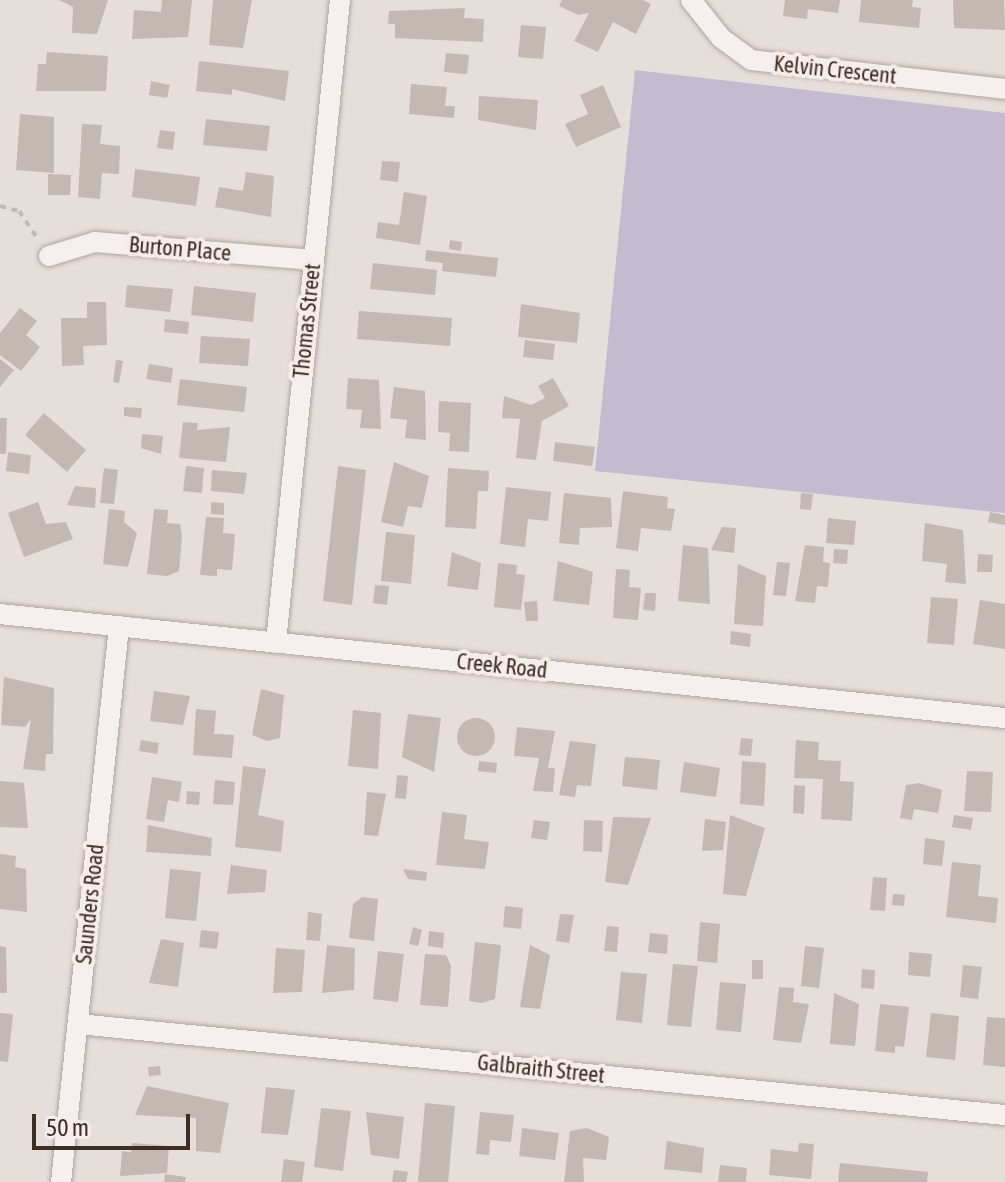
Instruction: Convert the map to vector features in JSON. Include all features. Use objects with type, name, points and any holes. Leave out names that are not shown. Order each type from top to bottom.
[{"type":"street","name":"Thomas Street","points":[[276,643],[340,0]]},
{"type":"street","name":"Kelvin Crescent","points":[[691,0],[721,38],[751,60],[1005,89]]},
{"type":"street","name":"Burton Place","points":[[49,256],[95,242],[313,260]]},
{"type":"street","name":"Creek Road","points":[[0,614],[1005,718]]},
{"type":"street","name":"Saunders Road","points":[[61,1182],[119,626]]},
{"type":"street","name":"Galbraith Street","points":[[78,1024],[1005,1115]]},
{"type":"path","points":[[0,206],[19,211],[49,256]]},
{"type":"shaded area","points":[[635,70],[1005,113],[1005,513],[595,471]]},
{"type":"building","points":[[59,0],[108,0],[97,34],[72,33],[73,7]]},
{"type":"building","points":[[162,0],[192,0],[188,37],[132,39],[134,10],[161,12]]},
{"type":"building","points":[[213,0],[252,0],[243,48],[209,45]]},
{"type":"building","points":[[562,0],[643,0],[651,4],[636,34],[613,22],[598,52],[574,41],[589,13],[578,15],[559,6]]},
{"type":"building","points":[[785,0],[840,0],[838,13],[808,9],[807,19],[783,16]]},
{"type":"building","points":[[861,0],[913,0],[912,7],[921,8],[919,28],[859,22]]},
{"type":"building","points":[[953,0],[1004,0],[1005,30],[954,28]]},
{"type":"building","points":[[465,8],[464,18],[484,19],[483,42],[395,38],[395,24],[388,24],[389,11]]},
{"type":"building","points":[[521,25],[546,27],[543,59],[518,57]]},
{"type":"building","points":[[47,52],[108,56],[106,91],[36,91],[38,64],[46,64]]},
{"type":"building","points":[[446,53],[469,55],[467,74],[444,72]]},
{"type":"building","points":[[199,61],[289,71],[285,101],[232,89],[232,95],[196,91]]},
{"type":"building","points":[[151,81],[170,85],[167,98],[149,95]]},
{"type":"building","points":[[411,84],[447,87],[445,106],[455,106],[454,118],[409,114]]},
{"type":"building","points":[[603,85],[621,127],[576,147],[565,124],[588,114],[580,95]]},
{"type":"building","points":[[479,96],[538,100],[536,130],[478,120]]},
{"type":"building","points":[[20,114],[54,117],[54,173],[16,170]]},
{"type":"building","points":[[206,119],[270,126],[267,151],[203,145]]},
{"type":"building","points":[[82,124],[102,125],[100,144],[120,146],[119,174],[102,173],[100,199],[78,197]]},
{"type":"building","points":[[160,130],[175,132],[173,150],[157,148]]},
{"type":"building","points":[[382,161],[400,162],[398,182],[380,180]]},
{"type":"building","points":[[135,169],[200,177],[196,206],[132,197]]},
{"type":"building","points":[[246,172],[274,176],[271,217],[215,207],[219,187],[243,191]]},
{"type":"building","points":[[48,174],[71,175],[70,195],[48,195]]},
{"type":"building","points":[[404,192],[427,196],[420,245],[376,238],[378,222],[399,225]]},
{"type":"building","points":[[450,240],[462,242],[461,251],[449,249]]},
{"type":"building","points":[[426,250],[498,258],[496,277],[442,271],[443,263],[425,261]]},
{"type":"building","points":[[373,263],[437,270],[435,295],[370,289]]},
{"type":"building","points":[[127,285],[173,289],[170,312],[125,307]]},
{"type":"building","points":[[194,286],[256,293],[253,322],[191,315]]},
{"type":"building","points":[[87,302],[106,302],[107,345],[83,346],[84,365],[62,366],[61,318],[87,318]]},
{"type":"building","points":[[521,304],[580,313],[577,343],[518,337]]},
{"type":"building","points":[[20,308],[37,321],[26,335],[40,347],[21,371],[0,355],[0,333]]},
{"type":"building","points":[[359,311],[452,318],[450,346],[357,339]]},
{"type":"building","points":[[165,319],[189,322],[188,334],[164,332]]},
{"type":"building","points":[[201,336],[250,339],[248,366],[199,363]]},
{"type":"building","points":[[525,340],[555,344],[553,360],[523,357]]},
{"type":"building","points":[[0,359],[14,370],[0,387]]},
{"type":"building","points":[[116,360],[123,361],[119,383],[113,382]]},
{"type":"building","points":[[149,364],[173,368],[171,383],[146,379]]},
{"type":"building","points":[[348,378],[379,380],[381,429],[360,428],[362,410],[346,409]]},
{"type":"building","points":[[553,378],[569,406],[542,421],[536,460],[516,458],[520,419],[502,418],[504,396],[531,405],[545,398],[538,386]]},
{"type":"building","points":[[180,379],[247,387],[244,412],[177,405]]},
{"type":"building","points":[[394,387],[425,391],[426,440],[405,438],[407,420],[390,418]]},
{"type":"building","points":[[439,401],[471,403],[469,452],[449,451],[450,433],[438,432]]},
{"type":"building","points":[[124,407],[142,408],[141,418],[124,416]]},
{"type":"building","points":[[44,413],[86,450],[67,472],[25,435]]},
{"type":"building","points":[[0,418],[7,418],[6,454],[0,454]]},
{"type":"building","points":[[183,422],[198,423],[197,430],[230,427],[226,462],[179,458]]},
{"type":"building","points":[[142,434],[163,436],[161,454],[141,448]]},
{"type":"building","points":[[555,442],[595,447],[592,466],[553,461]]},
{"type":"building","points":[[8,452],[31,455],[29,474],[6,471]]},
{"type":"building","points":[[394,462],[429,476],[422,508],[408,506],[403,527],[381,522]]},
{"type":"building","points":[[186,466],[204,468],[202,493],[183,491]]},
{"type":"building","points":[[338,466],[366,470],[352,605],[323,601]]},
{"type":"building","points":[[104,468],[118,470],[114,504],[100,503]]},
{"type":"building","points":[[448,468],[489,471],[488,491],[478,491],[476,529],[445,527]]},
{"type":"building","points":[[212,470],[247,473],[244,494],[211,491]]},
{"type":"building","points":[[75,486],[96,488],[95,508],[67,505]]},
{"type":"building","points":[[506,487],[551,492],[548,521],[528,519],[525,547],[500,544]]},
{"type":"building","points":[[623,491],[668,497],[667,508],[675,509],[671,531],[641,528],[638,551],[616,548]]},
{"type":"building","points":[[564,493],[611,498],[612,527],[580,528],[579,545],[559,543]]},
{"type":"building","points":[[801,493],[813,494],[811,510],[800,509]]},
{"type":"building","points":[[38,502],[46,524],[66,522],[73,539],[24,557],[8,513]]},
{"type":"building","points":[[211,502],[224,503],[224,515],[211,514]]},
{"type":"building","points":[[109,509],[125,511],[124,522],[137,533],[128,567],[103,564]]},
{"type":"building","points":[[154,509],[168,510],[167,523],[180,524],[179,571],[167,576],[147,574]]},
{"type":"building","points":[[990,512],[1005,515],[1005,525],[988,522]]},
{"type":"building","points":[[206,517],[224,518],[223,533],[235,534],[232,570],[217,569],[217,576],[200,575]]},
{"type":"building","points":[[828,518],[856,521],[854,545],[826,543]]},
{"type":"building","points":[[925,523],[963,530],[966,584],[945,582],[947,564],[922,561]]},
{"type":"building","points":[[722,527],[736,528],[734,553],[711,550]]},
{"type":"building","points":[[386,532],[415,535],[411,584],[381,581]]},
{"type":"building","points":[[683,545],[708,548],[710,604],[678,601]]},
{"type":"building","points":[[805,545],[824,547],[823,562],[830,563],[828,587],[817,586],[815,603],[795,601]]},
{"type":"building","points":[[834,549],[848,550],[847,564],[833,563]]},
{"type":"building","points":[[452,552],[481,563],[478,590],[447,586]]},
{"type":"building","points":[[978,554],[993,555],[992,572],[977,572]]},
{"type":"building","points":[[558,561],[593,572],[589,605],[553,601]]},
{"type":"building","points":[[777,562],[790,563],[786,596],[773,595]]},
{"type":"building","points":[[498,563],[517,565],[516,574],[525,575],[521,610],[494,607]]},
{"type":"building","points":[[738,564],[766,576],[763,626],[734,624]]},
{"type":"building","points":[[616,569],[630,570],[629,587],[641,588],[638,620],[613,618]]},
{"type":"building","points":[[375,585],[389,586],[387,605],[373,603]]},
{"type":"building","points":[[645,593],[656,593],[655,611],[643,610]]},
{"type":"building","points":[[931,597],[958,599],[954,645],[927,643]]},
{"type":"building","points":[[980,600],[1005,604],[1005,649],[973,644]]},
{"type":"building","points":[[537,601],[538,621],[526,621],[524,602]]},
{"type":"building","points":[[731,631],[751,634],[750,647],[730,644]]},
{"type":"building","points":[[4,677],[54,688],[53,754],[46,754],[45,771],[23,769],[31,719],[25,727],[1,725]]},
{"type":"building","points":[[261,689],[284,695],[280,738],[267,741],[252,735]]},
{"type":"building","points":[[154,691],[190,696],[183,725],[150,721]]},
{"type":"building","points":[[196,709],[216,711],[214,734],[234,735],[232,758],[193,755]]},
{"type":"building","points":[[353,710],[381,713],[378,769],[348,766]]},
{"type":"building","points":[[408,714],[441,718],[434,772],[402,757]]},
{"type":"building","points":[[476,718],[489,724],[495,737],[489,750],[476,756],[463,750],[457,737],[463,724]]},
{"type":"building","points":[[517,727],[555,731],[548,768],[555,768],[553,792],[533,791],[539,758],[514,756]]},
{"type":"building","points":[[741,738],[753,739],[751,756],[739,755]]},
{"type":"building","points":[[141,740],[159,743],[157,754],[139,751]]},
{"type":"building","points":[[796,740],[819,742],[818,760],[841,761],[840,781],[854,782],[852,821],[821,819],[823,779],[794,778]]},
{"type":"building","points":[[570,741],[596,744],[591,786],[577,785],[575,797],[559,795]]},
{"type":"building","points":[[625,757],[660,760],[657,790],[622,786]]},
{"type":"building","points":[[479,761],[497,763],[496,773],[478,771]]},
{"type":"building","points":[[742,761],[766,763],[764,806],[740,804]]},
{"type":"building","points":[[684,762],[720,768],[716,797],[680,792]]},
{"type":"building","points":[[243,766],[266,769],[258,815],[284,821],[281,852],[235,847]]},
{"type":"building","points":[[967,771],[993,772],[991,812],[964,811]]},
{"type":"building","points":[[397,775],[408,776],[406,799],[395,798]]},
{"type":"building","points":[[152,777],[182,782],[179,802],[168,800],[164,822],[146,819]]},
{"type":"building","points":[[215,780],[235,782],[233,805],[213,804]]},
{"type":"building","points":[[0,781],[24,783],[28,828],[0,827]]},
{"type":"building","points":[[919,783],[942,790],[938,813],[914,809],[912,820],[900,818],[906,785]]},
{"type":"building","points":[[794,785],[805,786],[804,814],[793,813]]},
{"type":"building","points":[[187,791],[200,792],[199,805],[186,804]]},
{"type":"building","points":[[367,792],[386,794],[378,836],[364,835]]},
{"type":"building","points":[[442,812],[467,815],[464,839],[489,842],[485,869],[436,865]]},
{"type":"building","points":[[730,815],[765,828],[746,896],[723,894]]},
{"type":"building","points":[[954,815],[973,818],[971,830],[952,827]]},
{"type":"building","points":[[613,817],[651,818],[628,885],[605,882]]},
{"type":"building","points":[[705,819],[726,822],[723,850],[702,851]]},
{"type":"building","points":[[534,820],[550,822],[547,840],[531,838]]},
{"type":"building","points":[[584,820],[603,821],[602,852],[583,851]]},
{"type":"building","points":[[148,825],[212,838],[211,856],[146,852]]},
{"type":"building","points":[[925,838],[945,841],[942,866],[923,864]]},
{"type":"building","points":[[0,854],[16,856],[15,867],[26,869],[27,912],[0,909]]},
{"type":"building","points":[[952,862],[981,865],[978,896],[998,898],[996,923],[946,917]]},
{"type":"building","points":[[231,865],[267,870],[265,892],[227,894]]},
{"type":"building","points":[[170,869],[201,872],[196,921],[165,918]]},
{"type":"building","points":[[403,869],[427,872],[426,881],[408,879]]},
{"type":"building","points":[[873,877],[887,878],[885,911],[870,910]]},
{"type":"building","points":[[893,894],[905,895],[904,906],[892,905]]},
{"type":"building","points":[[362,897],[378,899],[374,941],[349,938],[353,904]]},
{"type":"building","points":[[505,906],[523,908],[521,929],[503,927]]},
{"type":"building","points":[[308,912],[322,914],[320,941],[306,940]]},
{"type":"building","points":[[560,914],[574,915],[569,943],[556,941]]},
{"type":"building","points":[[700,922],[720,924],[717,963],[697,961]]},
{"type":"building","points":[[607,926],[619,927],[617,952],[604,951]]},
{"type":"building","points":[[413,927],[422,930],[418,946],[409,944]]},
{"type":"building","points":[[201,930],[219,932],[217,949],[199,947]]},
{"type":"building","points":[[429,931],[444,933],[443,948],[428,946]]},
{"type":"building","points":[[650,933],[668,935],[667,954],[648,952]]},
{"type":"building","points":[[161,939],[184,943],[178,987],[149,983]]},
{"type":"building","points":[[475,942],[501,945],[495,999],[482,1003],[469,1001]]},
{"type":"building","points":[[327,945],[355,948],[354,990],[322,993]]},
{"type":"building","points":[[530,945],[550,955],[540,1009],[520,1007]]},
{"type":"building","points":[[0,946],[6,947],[7,993],[0,993]]},
{"type":"building","points":[[805,946],[824,948],[819,988],[801,986]]},
{"type":"building","points":[[276,948],[305,950],[302,992],[273,993]]},
{"type":"building","points":[[378,951],[404,954],[398,1002],[373,999]]},
{"type":"building","points":[[909,952],[932,954],[930,977],[908,975]]},
{"type":"building","points":[[425,954],[446,955],[451,966],[448,1007],[420,1005]]},
{"type":"building","points":[[752,960],[763,960],[763,979],[752,979]]},
{"type":"building","points":[[673,964],[698,966],[691,1027],[667,1025]]},
{"type":"building","points":[[963,965],[982,967],[978,999],[960,997]]},
{"type":"building","points":[[862,969],[875,970],[874,989],[861,988]]},
{"type":"building","points":[[621,972],[647,974],[642,1023],[616,1020]]},
{"type":"building","points":[[720,982],[746,984],[741,1032],[716,1030]]},
{"type":"building","points":[[779,987],[794,988],[793,1002],[809,1004],[801,1043],[773,1040]]},
{"type":"building","points":[[834,993],[859,1004],[855,1046],[830,1044]]},
{"type":"building","points":[[880,1004],[909,1007],[904,1047],[895,1046],[895,1053],[875,1051]]},
{"type":"building","points":[[0,1013],[13,1014],[8,1062],[0,1061]]},
{"type":"building","points":[[931,1013],[959,1016],[955,1060],[926,1057]]},
{"type":"building","points":[[987,1017],[1005,1018],[1005,1067],[983,1065]]},
{"type":"building","points":[[160,1066],[161,1075],[149,1076],[148,1067]]},
{"type":"building","points":[[147,1086],[229,1103],[220,1153],[196,1151],[196,1118],[135,1115]]},
{"type":"building","points":[[266,1087],[295,1090],[288,1135],[261,1133]]},
{"type":"building","points":[[425,1103],[455,1106],[448,1182],[418,1182]]},
{"type":"building","points":[[321,1108],[351,1111],[343,1171],[314,1167]]},
{"type":"building","points":[[366,1112],[404,1117],[399,1159],[371,1155]]},
{"type":"building","points":[[480,1112],[514,1115],[511,1142],[490,1140],[489,1155],[476,1154]]},
{"type":"building","points":[[522,1128],[559,1133],[555,1160],[519,1156]]},
{"type":"building","points":[[587,1128],[609,1137],[606,1160],[583,1158],[584,1182],[564,1182],[570,1131]]},
{"type":"building","points":[[667,1141],[704,1148],[702,1173],[664,1169]]},
{"type":"building","points":[[132,1143],[169,1146],[167,1173],[120,1176],[122,1151],[131,1152]]},
{"type":"building","points":[[799,1143],[814,1144],[811,1179],[769,1175],[771,1149],[798,1152]]},
{"type":"building","points":[[284,1159],[305,1162],[302,1182],[281,1182]]},
{"type":"building","points":[[840,1163],[928,1172],[927,1182],[838,1182]]},
{"type":"building","points":[[720,1165],[747,1168],[746,1182],[718,1182]]},
{"type":"building","points":[[394,1170],[408,1172],[406,1182],[392,1182]]},
{"type":"building","points":[[165,1174],[186,1177],[185,1182],[164,1182]]}]
